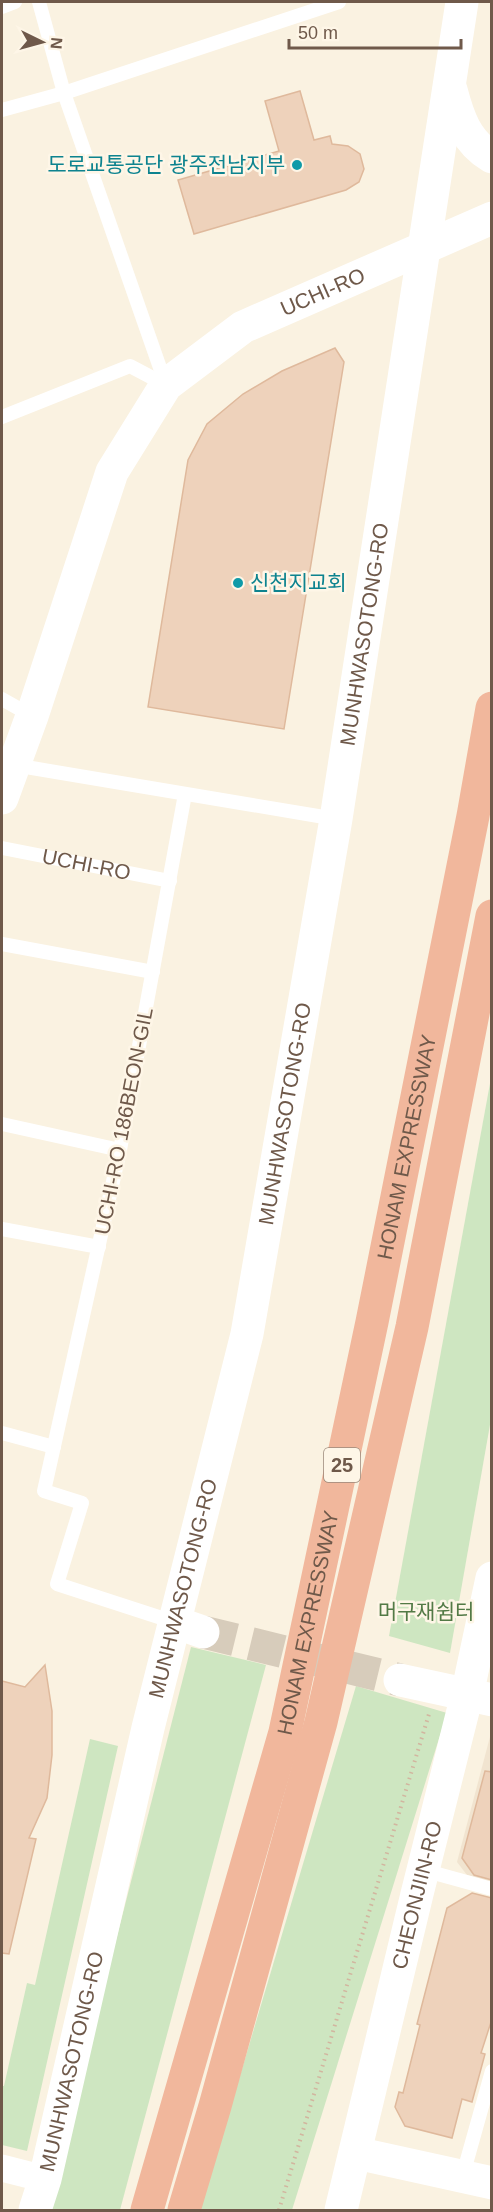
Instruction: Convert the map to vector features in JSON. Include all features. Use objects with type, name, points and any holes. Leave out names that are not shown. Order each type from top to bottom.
[{"type":"highway","name":"HONAM EXPRESSWAY","points":[[147,2211],[285,1732],[372,1322],[473,816],[492,708]]},
{"type":"highway","name":"HONAM EXPRESSWAY","points":[[184,2211],[321,1722],[412,1327],[492,916]]},
{"type":"street","name":"MUNHWASOTONG-RO","points":[[35,2211],[45,2179],[145,1738],[188,1627],[247,1334],[336,819],[462,2]]},
{"type":"street","points":[[449,85],[462,127],[482,152],[492,157]]},
{"type":"street","name":"UCHI-RO","points":[[2,798],[32,716],[112,472],[166,385],[243,327],[492,218]]},
{"type":"street","name":"CHEONJIIN-RO","points":[[341,2211],[492,1578]]},
{"type":"street","points":[[400,1680],[465,1695]]},
{"type":"street","points":[[356,2153],[477,2180]]},
{"type":"street","points":[[2,2168],[45,2179]]},
{"type":"lane","points":[[2,7],[15,2]]},
{"type":"lane","points":[[39,2],[64,93],[166,385]]},
{"type":"lane","points":[[292,2],[297,16]]},
{"type":"lane","points":[[2,110],[64,93],[339,2]]},
{"type":"lane","points":[[2,417],[130,366],[166,385]]},
{"type":"lane","points":[[2,699],[32,716]]},
{"type":"lane","points":[[14,765],[336,819]]},
{"type":"lane","name":"UCHI-RO 186BEON-GIL","points":[[185,794],[120,1150],[44,1491],[82,1503],[57,1584],[188,1627]]},
{"type":"lane","name":"UCHI-RO","points":[[2,848],[170,881]]},
{"type":"lane","points":[[2,944],[153,972]]},
{"type":"lane","points":[[2,1124],[120,1150]]},
{"type":"lane","points":[[2,1229],[99,1247]]},
{"type":"lane","points":[[2,1433],[54,1447]]},
{"type":"lane","points":[[423,1870],[492,1889]]},
{"type":"lane","points":[[477,2180],[492,2071]]},
{"type":"path","points":[[279,2211],[465,1695]]},
{"type":"shaded area","points":[[491,1733],[491,1882],[467,1875],[457,1862]]},
{"type":"green space","name":"머구재쉼터","points":[[491,1078],[491,1419],[450,1653],[389,1636]]},
{"type":"green space","points":[[191,1647],[266,1665],[120,2210],[47,2210]]},
{"type":"green space","points":[[356,1686],[447,1713],[292,2210],[200,2210]]},
{"type":"green space","points":[[90,1739],[118,1746],[27,2151],[2,2145],[2,2086],[4,2086],[27,1983],[35,1985]]},
{"type":"building","name":"도로교통공단 광주전남지부","points":[[300,91],[314,140],[330,136],[332,144],[348,146],[360,154],[364,169],[359,182],[346,190],[194,234],[178,180],[279,151],[265,101]]},
{"type":"building","name":"신천지교회","points":[[335,348],[344,362],[284,729],[148,707],[188,460],[207,424],[243,394],[282,371]]},
{"type":"building","points":[[45,1665],[52,1711],[52,1755],[47,1798],[29,1838],[36,1839],[9,1954],[2,1953],[2,1681],[25,1687]]},
{"type":"building","points":[[485,1771],[492,1772],[492,1880],[474,1875],[462,1858]]},
{"type":"building","points":[[472,1893],[492,1898],[492,2019],[481,2053],[485,2054],[472,2102],[462,2099],[452,2138],[405,2126],[395,2107],[399,2092],[403,2093],[420,2025],[417,2024],[447,1908]]},
{"type":"tunnel","points":[[203,1632],[400,1680]]},
{"type":"place","name":"도로교통공단 광주전남지부","points":[[297,165]]},
{"type":"place","name":"신천지교회","points":[[238,583]]}]
